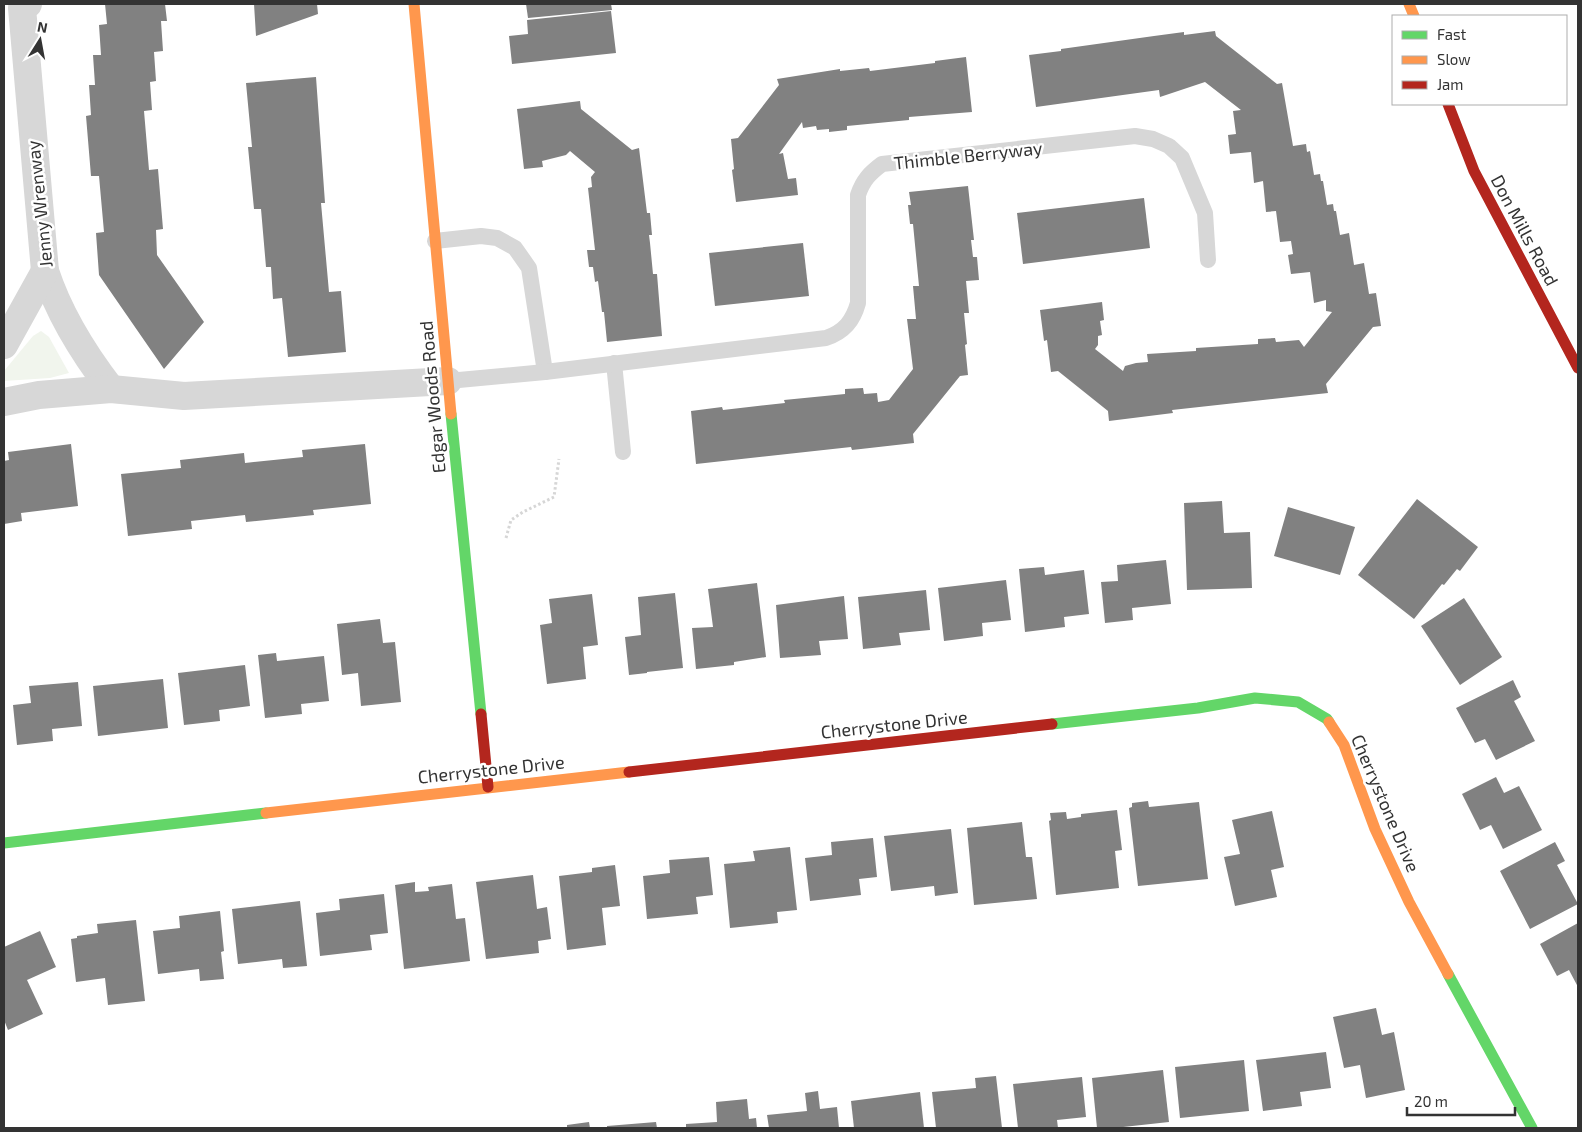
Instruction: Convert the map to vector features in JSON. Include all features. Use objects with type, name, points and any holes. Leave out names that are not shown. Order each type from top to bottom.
[{"type":"street","name":"Edgar Woods Road","points":[[414,4],[448,381],[488,787]]},
{"type":"street","name":"Jenny Wrenway","points":[[18,9],[45,271],[52,292],[88,360],[111,390]]},
{"type":"street","name":"Don Mills Road","points":[[1448,105],[1474,171],[1578,368]]},
{"type":"street","points":[[4,345],[45,271]]},
{"type":"street","points":[[4,402],[39,395],[111,390],[184,396],[448,381]]},
{"type":"street","name":"Cherrystone Drive","points":[[4,843],[1198,708],[1255,698],[1298,702],[1328,719],[1344,745],[1375,829],[1409,902],[1532,1128]]},
{"type":"lane","name":"Thimble Berryway","points":[[448,381],[545,372],[826,338],[842,331],[855,314],[858,302],[858,195],[862,183],[882,164],[1135,136],[1153,139],[1169,146],[1182,158],[1205,213],[1208,260]]},
{"type":"lane","points":[[436,241],[489,237],[497,238],[515,248],[529,268],[545,372]]},
{"type":"lane","points":[[614,364],[623,452]]},
{"type":"path","points":[[506,538],[511,520],[554,497],[560,459]]},
{"type":"shaded area","points":[[41,331],[49,337],[69,373],[50,378],[4,381],[4,371],[33,336]]},
{"type":"building","points":[[105,4],[165,4],[167,21],[161,21],[163,51],[154,52],[156,81],[150,82],[152,110],[144,111],[149,170],[158,169],[163,229],[156,230],[157,255],[204,322],[164,369],[99,275],[96,233],[104,232],[99,176],[91,176],[86,116],[91,115],[89,85],[95,85],[93,55],[101,55],[99,25],[107,24]]},
{"type":"building","points":[[254,4],[317,4],[318,14],[256,36]]},
{"type":"building","points":[[526,4],[611,4],[612,10],[528,18]]},
{"type":"building","points":[[611,11],[616,53],[512,64],[509,36],[528,34],[527,20]]},
{"type":"building","points":[[1215,31],[1216,36],[1277,84],[1282,83],[1293,146],[1306,144],[1307,152],[1310,151],[1314,175],[1320,174],[1321,181],[1323,181],[1327,205],[1333,204],[1334,211],[1336,211],[1340,235],[1349,233],[1354,265],[1364,263],[1369,294],[1376,293],[1381,326],[1373,327],[1326,384],[1328,393],[1172,410],[1173,413],[1109,421],[1108,411],[1058,371],[1051,372],[1047,340],[1044,341],[1040,310],[1102,302],[1104,320],[1100,321],[1102,335],[1098,336],[1098,345],[1095,349],[1123,371],[1125,366],[1148,362],[1147,354],[1196,351],[1196,348],[1258,344],[1258,339],[1275,338],[1276,342],[1299,340],[1304,347],[1332,312],[1326,311],[1326,300],[1314,303],[1310,272],[1291,274],[1288,255],[1293,254],[1291,241],[1280,242],[1276,211],[1266,212],[1263,181],[1254,183],[1251,152],[1230,154],[1228,135],[1236,134],[1233,111],[1241,110],[1205,82],[1160,97],[1159,90],[1036,107],[1029,55],[1184,32],[1184,35]]},
{"type":"building","points":[[966,57],[972,112],[909,117],[909,120],[847,126],[847,130],[829,132],[829,129],[817,130],[816,126],[803,128],[802,122],[779,154],[783,153],[788,179],[796,178],[798,195],[736,202],[731,139],[738,138],[779,85],[777,79],[840,69],[840,71],[869,68],[870,71]]},
{"type":"building","points":[[316,77],[325,203],[321,203],[329,292],[341,291],[346,352],[288,357],[282,298],[273,299],[271,267],[266,267],[261,209],[254,209],[248,147],[252,147],[246,83]]},
{"type":"building","points":[[580,101],[581,109],[632,150],[639,148],[647,213],[650,213],[652,235],[649,235],[653,274],[657,274],[662,336],[607,342],[598,281],[595,282],[593,267],[589,267],[587,250],[595,250],[588,188],[592,187],[591,177],[595,172],[570,151],[566,155],[542,161],[543,167],[524,169],[517,109]]},
{"type":"building","points":[[968,186],[974,240],[971,240],[973,257],[977,257],[979,280],[966,281],[969,313],[964,313],[968,375],[960,376],[913,434],[914,443],[852,450],[851,447],[696,464],[691,411],[722,407],[723,410],[785,403],[784,400],[845,394],[845,389],[863,388],[864,394],[877,393],[878,402],[889,400],[913,369],[907,319],[916,319],[913,286],[919,286],[913,224],[910,224],[908,205],[911,205],[909,192]]},
{"type":"building","points":[[1144,198],[1150,248],[1023,264],[1017,213]]},
{"type":"building","points":[[803,243],[809,296],[715,306],[709,253]]},
{"type":"building","points":[[71,444],[78,506],[21,513],[22,521],[4,524],[4,461],[9,460],[8,452]]},
{"type":"building","points":[[365,444],[371,504],[313,510],[314,515],[246,522],[245,515],[191,521],[192,529],[128,536],[121,474],[181,468],[180,460],[244,453],[245,463],[303,457],[302,450]]},
{"type":"building","points":[[1417,499],[1478,547],[1460,571],[1457,569],[1444,585],[1442,584],[1414,619],[1358,575]]},
{"type":"building","points":[[1222,501],[1224,533],[1250,532],[1252,588],[1187,590],[1184,503]]},
{"type":"building","points":[[1288,507],[1355,527],[1340,575],[1274,556]]},
{"type":"building","points":[[1166,560],[1171,604],[1132,608],[1133,620],[1105,623],[1101,582],[1118,581],[1117,565]]},
{"type":"building","points":[[1044,567],[1045,575],[1084,570],[1089,614],[1064,617],[1065,627],[1025,632],[1019,569]]},
{"type":"building","points":[[1006,580],[1011,620],[982,623],[983,636],[944,641],[938,588]]},
{"type":"building","points":[[757,583],[766,657],[734,662],[734,665],[696,669],[692,628],[713,627],[708,589]]},
{"type":"building","points":[[926,590],[930,630],[899,633],[901,645],[863,649],[858,597]]},
{"type":"building","points":[[675,593],[683,668],[629,675],[625,637],[641,635],[638,597]]},
{"type":"building","points":[[592,594],[598,645],[583,647],[586,679],[547,684],[540,625],[552,623],[549,599]]},
{"type":"building","points":[[844,596],[848,639],[819,641],[821,655],[780,658],[776,605]]},
{"type":"building","points":[[1464,598],[1502,657],[1460,685],[1421,626]]},
{"type":"building","points":[[380,619],[383,643],[395,642],[401,702],[361,706],[358,673],[342,675],[337,624]]},
{"type":"building","points":[[276,653],[277,661],[324,656],[329,701],[301,704],[302,714],[265,718],[258,655]]},
{"type":"building","points":[[245,665],[250,706],[219,710],[220,721],[184,725],[178,673]]},
{"type":"building","points":[[163,679],[168,728],[98,736],[93,686]]},
{"type":"building","points":[[1513,680],[1521,697],[1514,701],[1535,741],[1496,760],[1485,739],[1475,743],[1456,708]]},
{"type":"building","points":[[78,682],[82,726],[52,729],[53,741],[17,745],[13,705],[31,703],[29,686]]},
{"type":"building","points":[[1496,777],[1504,793],[1519,786],[1542,830],[1503,849],[1491,825],[1480,830],[1462,794]]},
{"type":"building","points":[[1148,801],[1149,807],[1199,802],[1208,879],[1138,886],[1129,808],[1132,807],[1132,803]]},
{"type":"building","points":[[1117,810],[1122,850],[1115,851],[1119,888],[1056,895],[1049,821],[1051,820],[1050,813],[1066,812],[1067,819],[1081,817],[1081,814]]},
{"type":"building","points":[[1272,811],[1284,867],[1271,870],[1277,897],[1235,906],[1224,857],[1240,854],[1232,820]]},
{"type":"building","points":[[1022,822],[1026,857],[1032,857],[1037,899],[974,905],[967,828]]},
{"type":"building","points":[[951,829],[958,893],[935,896],[934,886],[891,891],[884,836]]},
{"type":"building","points":[[873,838],[877,877],[859,879],[861,895],[810,901],[805,858],[832,855],[831,842]]},
{"type":"building","points":[[1555,842],[1565,861],[1557,865],[1578,904],[1530,929],[1500,871]]},
{"type":"building","points":[[790,847],[797,910],[777,912],[778,923],[730,928],[724,864],[755,861],[753,851]]},
{"type":"building","points":[[709,857],[713,895],[696,897],[698,914],[647,919],[643,876],[670,873],[669,860]]},
{"type":"building","points":[[615,865],[620,906],[602,908],[606,945],[567,950],[559,876],[592,872],[592,868]]},
{"type":"building","points":[[533,875],[537,909],[547,907],[551,939],[538,941],[539,953],[486,959],[476,882]]},
{"type":"building","points":[[415,882],[415,892],[429,891],[428,887],[452,884],[456,919],[465,918],[470,961],[404,969],[395,885]]},
{"type":"building","points":[[384,894],[388,933],[370,935],[372,950],[320,956],[316,913],[340,910],[339,899]]},
{"type":"building","points":[[300,901],[307,966],[283,968],[282,959],[238,964],[232,909]]},
{"type":"building","points":[[220,911],[224,951],[221,952],[224,979],[200,981],[199,969],[158,974],[153,931],[180,928],[179,916]]},
{"type":"building","points":[[136,920],[145,1001],[108,1005],[105,978],[76,982],[71,939],[77,938],[77,936],[98,933],[97,924]]},
{"type":"building","points":[[1578,923],[1578,987],[1569,970],[1557,976],[1540,944]]},
{"type":"building","points":[[40,931],[56,967],[27,980],[43,1014],[8,1030],[4,1020],[4,947]]},
{"type":"building","points":[[1376,1008],[1382,1035],[1394,1032],[1405,1090],[1366,1098],[1360,1065],[1344,1068],[1333,1017]]},
{"type":"building","points":[[1326,1052],[1331,1088],[1300,1092],[1302,1106],[1263,1111],[1256,1060]]},
{"type":"building","points":[[1244,1060],[1249,1111],[1180,1118],[1175,1067]]},
{"type":"building","points":[[1163,1070],[1169,1122],[1097,1128],[1092,1078]]},
{"type":"building","points":[[996,1076],[1002,1128],[936,1128],[932,1092],[976,1088],[975,1078]]},
{"type":"building","points":[[1082,1077],[1086,1117],[1057,1120],[1058,1128],[1018,1128],[1013,1084]]},
{"type":"building","points":[[818,1091],[820,1109],[837,1107],[839,1128],[769,1128],[767,1115],[807,1111],[805,1093]]},
{"type":"building","points":[[920,1092],[924,1128],[854,1128],[851,1101]]},
{"type":"building","points":[[747,1099],[749,1119],[756,1118],[757,1128],[686,1128],[686,1124],[717,1122],[716,1102]]},
{"type":"building","points":[[589,1122],[590,1128],[567,1128],[567,1125]]},
{"type":"building","points":[[656,1122],[657,1128],[607,1128],[607,1126]]},
{"type":"traffic: fast","points":[[451,414],[481,714]]},
{"type":"traffic: fast","points":[[1052,724],[1198,708],[1255,698],[1298,702],[1329,722]]},
{"type":"traffic: fast","points":[[4,843],[266,813]]},
{"type":"traffic: fast","points":[[1448,974],[1532,1128]]},
{"type":"traffic: slow","points":[[414,4],[451,414]]},
{"type":"traffic: slow","points":[[1409,4],[1414,15]]},
{"type":"traffic: slow","points":[[1329,722],[1344,745],[1375,829],[1409,902],[1448,974]]},
{"type":"traffic: slow","points":[[266,813],[629,772]]},
{"type":"traffic: jam","points":[[1448,105],[1474,171],[1578,368]]},
{"type":"traffic: jam","points":[[481,714],[488,787]]},
{"type":"traffic: jam","points":[[629,772],[1052,724]]}]
